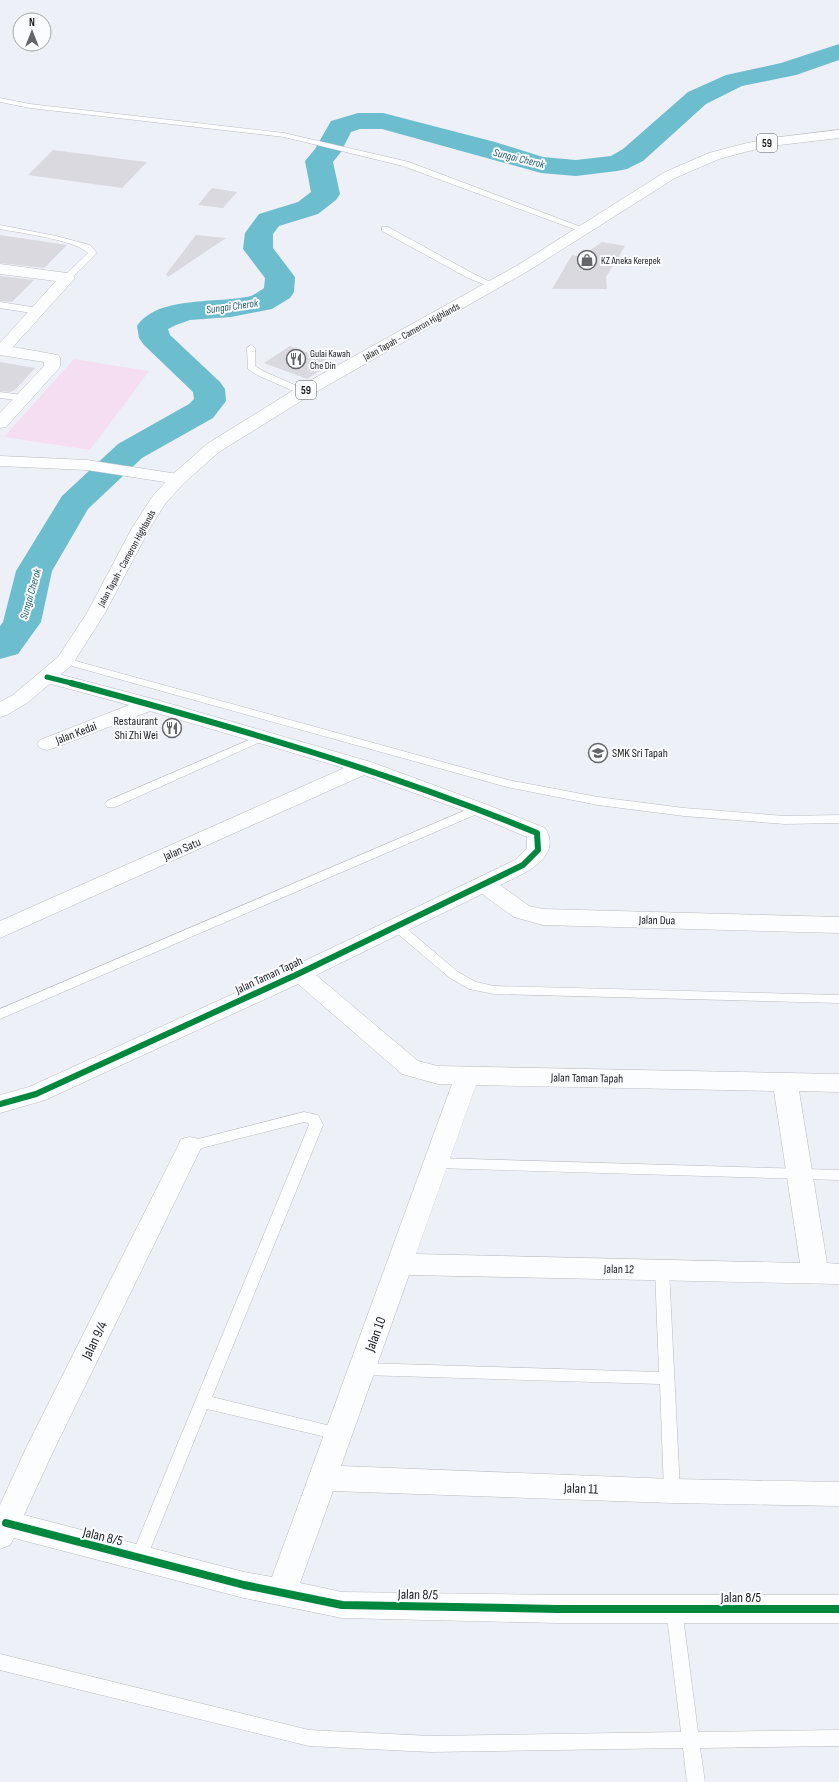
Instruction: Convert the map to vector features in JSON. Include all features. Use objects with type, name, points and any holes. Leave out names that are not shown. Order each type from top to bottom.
[{"type":"street","name":"Jalan Tapah - Cameron Highlands","points":[[0,710],[20,698],[65,661],[96,613],[141,528],[158,501],[178,479],[213,448],[303,392],[493,285],[585,230],[670,175],[714,156],[743,148],[771,142],[839,134]]},
{"type":"street","points":[[0,269],[67,278]]},
{"type":"street","points":[[1,350],[67,278]]},
{"type":"street","points":[[0,423],[52,367],[52,358],[1,350]]},
{"type":"street","points":[[3,465],[87,465],[178,479]]},
{"type":"street","points":[[47,677],[150,704],[364,767],[480,808]]},
{"type":"street","name":"Jalan Kedai","points":[[47,744],[150,704]]},
{"type":"street","name":"Jalan Satu","points":[[0,930],[364,767]]},
{"type":"street","name":"Jalan Taman Tapah","points":[[0,1104],[36,1094],[300,973],[523,865],[538,850],[537,833],[480,808]]},
{"type":"street","name":"Jalan Dua","points":[[484,884],[522,912],[543,917],[839,925]]},
{"type":"street","name":"Jalan Taman Tapah","points":[[300,973],[410,1068],[438,1076],[839,1083]]},
{"type":"street","name":"Jalan 10","points":[[282,1592],[467,1076]]},
{"type":"street","points":[[785,1082],[800,1174],[827,1274]]},
{"type":"street","name":"Jalan 9/4","points":[[3,1530],[37,1455],[190,1146]]},
{"type":"street","name":"Jalan 12","points":[[400,1264],[827,1274]]},
{"type":"street","name":"Jalan 11","points":[[323,1478],[672,1491],[839,1494]]},
{"type":"street","name":"Jalan 8/5","points":[[3,1530],[139,1558],[244,1585],[342,1604],[558,1609],[839,1609]]},
{"type":"lane","points":[[0,100],[30,106],[284,135],[406,164],[585,230]]},
{"type":"lane","points":[[0,227],[56,238],[87,247],[92,253],[67,278]]},
{"type":"lane","points":[[385,229],[471,276],[493,285]]},
{"type":"lane","points":[[0,305],[38,311]]},
{"type":"lane","points":[[251,348],[251,367],[260,373],[303,392]]},
{"type":"lane","points":[[0,394],[22,398]]},
{"type":"lane","points":[[65,661],[506,783],[598,801],[684,812],[785,820],[839,819]]},
{"type":"lane","points":[[111,804],[263,737]]},
{"type":"lane","points":[[0,1014],[480,808]]},
{"type":"lane","points":[[396,926],[454,975],[473,986],[494,990],[839,999]]},
{"type":"lane","points":[[139,1558],[316,1125],[313,1119],[304,1117],[190,1146]]},
{"type":"lane","points":[[436,1163],[839,1175]]},
{"type":"lane","points":[[662,1270],[672,1491]]},
{"type":"lane","points":[[363,1368],[667,1378]]},
{"type":"lane","points":[[202,1401],[339,1434]]},
{"type":"lane","points":[[674,1609],[696,1782]]},
{"type":"lane","points":[[0,1662],[309,1738],[431,1744],[839,1738]]},
{"type":"shaded area","points":[[74,359],[149,371],[90,450],[4,437]]},
{"type":"building","points":[[53,150],[147,162],[122,188],[28,175]]},
{"type":"building","points":[[212,188],[237,192],[223,208],[198,205]]},
{"type":"building","points":[[0,235],[67,245],[44,268],[0,263]]},
{"type":"building","points":[[196,235],[226,238],[168,277],[166,274]]},
{"type":"building","points":[[602,242],[625,246],[606,277],[607,289],[552,289],[572,255],[580,257]]},
{"type":"building","points":[[0,276],[34,280],[12,302],[0,301]]},
{"type":"building","points":[[290,346],[333,362],[307,379],[264,363]]},
{"type":"building","points":[[0,362],[35,368],[16,389],[11,392],[0,391]]},
{"type":"waterway","name":"Sungai Cherok","points":[[0,648],[5,646],[22,622],[34,571],[74,503],[130,451],[201,411],[210,401],[209,389],[155,338],[152,326],[165,318],[187,311],[231,308],[261,303],[279,292],[280,277],[258,249],[259,233],[269,220],[308,208],[326,194],[319,161],[327,152],[340,127],[358,121],[383,121],[485,148],[541,165],[576,168],[617,163],[633,155],[697,98],[735,80],[787,70],[839,52]]},
{"type":"cycle path","points":[[0,1104],[36,1094],[300,973],[523,865],[538,850],[537,833],[418,786],[357,765],[234,728],[47,677]]},
{"type":"cycle path","points":[[6,1523],[244,1585],[342,1605],[558,1609],[839,1609]]},
{"type":"place","name":"KZ Aneka Kerepek","points":[[587,260]]},
{"type":"place","name":"Gulai Kawah Che Din","points":[[296,359]]},
{"type":"place","name":"Restaurant Shi Zhi Wei","points":[[172,728]]},
{"type":"place","name":"SMK Sri Tapah","points":[[598,753]]}]
